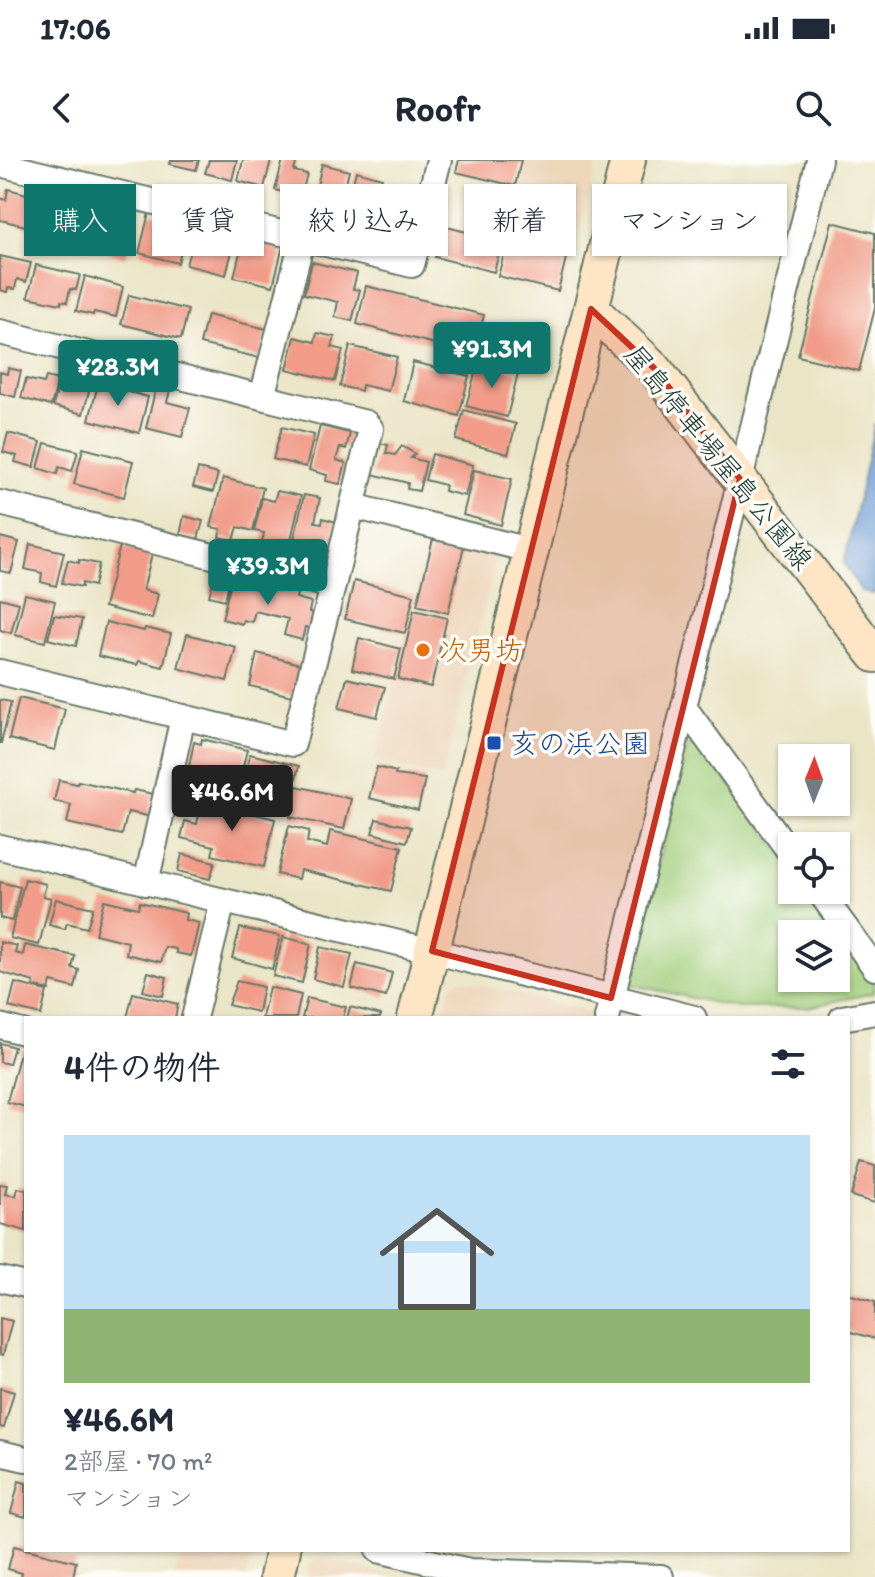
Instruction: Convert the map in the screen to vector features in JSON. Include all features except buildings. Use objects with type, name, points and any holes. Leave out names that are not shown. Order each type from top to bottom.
[{"type":"street","points":[[433,184],[439,160]]},
{"type":"street","points":[[416,1016],[628,160]]},
{"type":"street","points":[[609,1008],[819,160]]},
{"type":"street","points":[[0,164],[280,231]]},
{"type":"street","points":[[262,397],[298,256]]},
{"type":"street","points":[[377,256],[412,265],[414,256]]},
{"type":"street","name":"屋島停車場屋島公園線","points":[[591,309],[654,368],[875,655]]},
{"type":"street","points":[[0,332],[366,423],[371,429],[293,744],[0,672]]},
{"type":"street","points":[[0,503],[333,586]]},
{"type":"street","points":[[353,506],[529,550]]},
{"type":"street","points":[[684,707],[778,836]]},
{"type":"street","points":[[146,883],[183,717]]},
{"type":"street","points":[[0,847],[432,951],[609,1008],[677,1016]]},
{"type":"street","points":[[194,1016],[223,901]]},
{"type":"street","points":[[828,904],[875,968]]},
{"type":"street","points":[[850,1017],[875,1012]]},
{"type":"street","points":[[0,1026],[24,1032]]},
{"type":"street","points":[[0,1279],[24,1285]]},
{"type":"street","points":[[277,1577],[283,1552]]},
{"type":"street","points":[[390,1552],[470,1566],[661,1577]]},
{"type":"highlighted area","points":[[591,309],[654,368],[740,479],[611,998],[432,951]]},
{"type":"shaded area","points":[[525,160],[598,160],[576,247],[576,184],[519,184]]},
{"type":"shaded area","points":[[501,256],[574,256],[563,299],[495,282]]},
{"type":"shaded area","points":[[430,534],[490,550],[496,559],[442,777],[375,760]]},
{"type":"shaded area","points":[[461,980],[591,1013],[592,1016],[444,1016],[451,986]]},
{"type":"shaded area","points":[[181,1552],[253,1552],[246,1577],[175,1577]]},
{"type":"shaded area","points":[[321,1558],[395,1577],[307,1577],[311,1562]]},
{"type":"green space","points":[[699,743],[778,848],[778,904],[820,904],[832,920],[778,920],[778,992],[850,992],[850,944],[875,977],[873,993],[809,1007],[738,1008],[634,985],[629,978],[688,747]]},
{"type":"water","points":[[875,424],[875,594],[862,592],[844,563]]},
{"type":"place","name":"次男坊","points":[[423,650]]},
{"type":"place","name":"亥の浜公園","points":[[494,743]]}]
